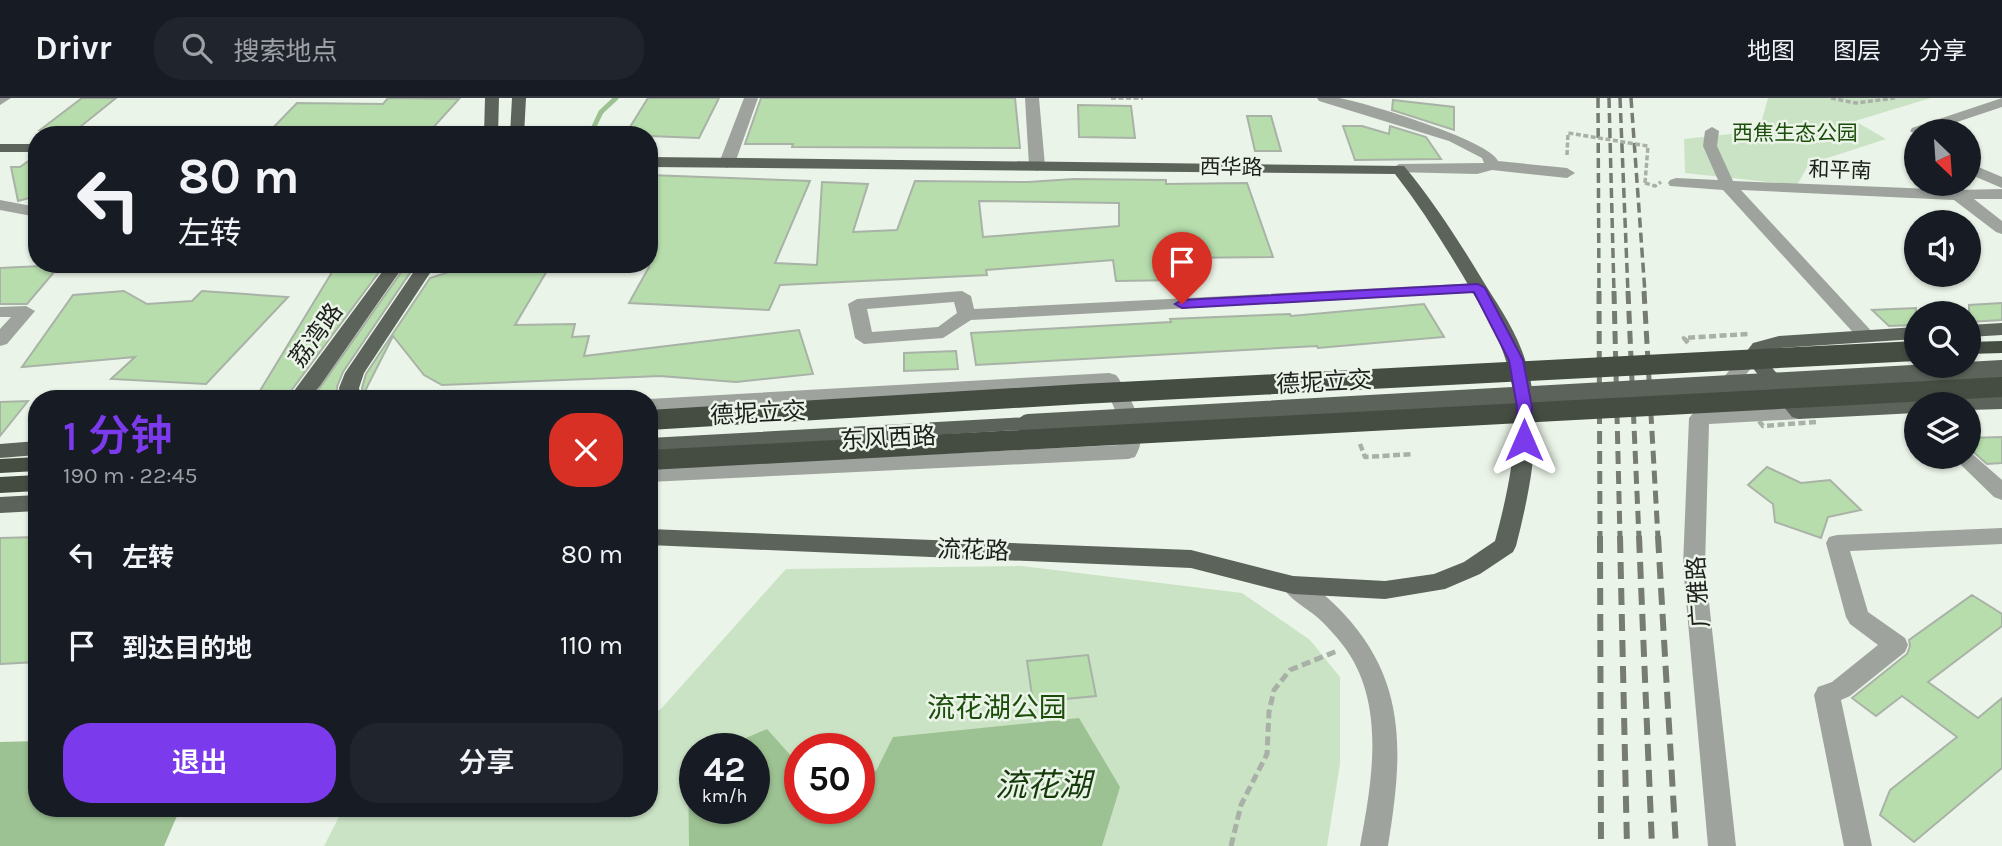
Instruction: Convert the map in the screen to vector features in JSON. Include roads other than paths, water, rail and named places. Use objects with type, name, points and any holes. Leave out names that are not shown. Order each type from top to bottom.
[{"type":"highway","points":[[1981,348],[2002,347]]},
{"type":"highway","name":"德坭立交","points":[[658,419],[890,404],[1552,383],[1904,352]]},
{"type":"highway","name":"德坭立交","points":[[658,460],[1699,411],[2002,387]]},
{"type":"highway","points":[[0,467],[28,465]]},
{"type":"highway","points":[[0,485],[28,483]]},
{"type":"main road","points":[[492,98],[492,126]]},
{"type":"main road","points":[[519,98],[519,126]]},
{"type":"main road","points":[[0,148],[28,148]]},
{"type":"main road","name":"西华路","points":[[658,162],[1399,169]]},
{"type":"main road","points":[[1399,169],[1430,207],[1478,288]]},
{"type":"main road","name":"荔湾路","points":[[306,390],[391,273]]},
{"type":"main road","points":[[349,390],[355,373],[422,273]]},
{"type":"main road","name":"流花路","points":[[658,537],[1191,559],[1293,585],[1385,590],[1437,583],[1472,568],[1505,546],[1520,486],[1524,407],[1516,360],[1478,288]]},
{"type":"main road","points":[[1981,330],[2002,329]]},
{"type":"main road","points":[[1904,334],[1779,342],[1760,347],[1752,356],[1808,417],[1904,409]]},
{"type":"main road","points":[[1981,363],[2002,362]]},
{"type":"main road","name":"德坭立交","points":[[1684,370],[1904,366]]},
{"type":"main road","points":[[1552,383],[1618,374],[1684,370]]},
{"type":"main road","name":"德坭立交","points":[[658,434],[1552,383],[2002,370]]},
{"type":"main road","points":[[1552,383],[1699,411]]},
{"type":"main road","name":"德坭立交","points":[[658,444],[1552,383]]},
{"type":"main road","points":[[1981,403],[2002,402]]},
{"type":"main road","points":[[0,451],[28,449]]},
{"type":"main road","points":[[0,505],[28,503]]},
{"type":"street","points":[[727,163],[751,98]]},
{"type":"street","points":[[1032,98],[1037,166]]},
{"type":"street","points":[[1324,98],[1454,138],[1489,156],[1492,165]]},
{"type":"street","points":[[1952,119],[2002,102]]},
{"type":"street","points":[[1712,131],[1710,146],[1728,186],[1867,336]]},
{"type":"street","points":[[1399,169],[1477,169],[1492,165],[1567,173]]},
{"type":"street","points":[[1981,173],[2002,183]]},
{"type":"street","name":"和平南","points":[[1676,183],[1904,193]]},
{"type":"street","name":"和平南","points":[[1981,194],[2002,194]]},
{"type":"street","points":[[1959,196],[2002,229]]},
{"type":"street","points":[[0,205],[28,210]]},
{"type":"street","points":[[966,315],[962,296],[857,304],[863,338],[943,332],[966,315],[1478,288]]},
{"type":"street","points":[[0,312],[26,311],[0,340]]},
{"type":"street","points":[[1699,411],[1752,356]]},
{"type":"street","name":"东风西路","points":[[658,405],[1109,379],[1131,425],[1133,435],[1128,452],[658,475]]},
{"type":"street","points":[[1699,411],[1808,417]]},
{"type":"street","name":"广雅路","points":[[1699,411],[1694,566],[1722,846]]},
{"type":"street","points":[[1978,469],[2002,492]]},
{"type":"street","points":[[1858,846],[1827,695],[1841,689],[1896,645],[1858,617],[1837,543],[2002,537]]},
{"type":"street","name":"流花路","points":[[1293,585],[1321,604],[1356,643],[1368,660],[1381,696],[1385,750],[1374,846]]},
{"type":"water","name":"流花湖","points":[[1079,718],[1120,787],[1102,846],[689,846],[689,824],[770,824],[770,733],[758,733],[767,729],[784,748],[784,824],[875,824],[875,771],[893,737]]},
{"type":"water","points":[[28,741],[28,817],[177,817],[164,846],[0,846],[0,742]]},
{"type":"waterway","points":[[594,126],[601,112],[616,98]]},
{"type":"railway","points":[[1598,98],[1599,293]]},
{"type":"railway","points":[[1609,98],[1614,293]]},
{"type":"railway","points":[[1620,98],[1628,293]]},
{"type":"railway","points":[[1631,98],[1645,293]]},
{"type":"railway","points":[[1599,291],[1600,538]]},
{"type":"railway","points":[[1614,291],[1620,538]]},
{"type":"railway","points":[[1628,291],[1639,538]]},
{"type":"railway","points":[[1644,291],[1658,538]]},
{"type":"railway","points":[[1600,536],[1601,846]]},
{"type":"railway","points":[[1620,536],[1627,846]]},
{"type":"railway","points":[[1639,536],[1652,846]]},
{"type":"railway","points":[[1658,536],[1676,846]]},
{"type":"park label","name":"西焦生态公园","points":[[1795,133]]},
{"type":"park label","name":"流花湖公园","points":[[997,707]]}]
